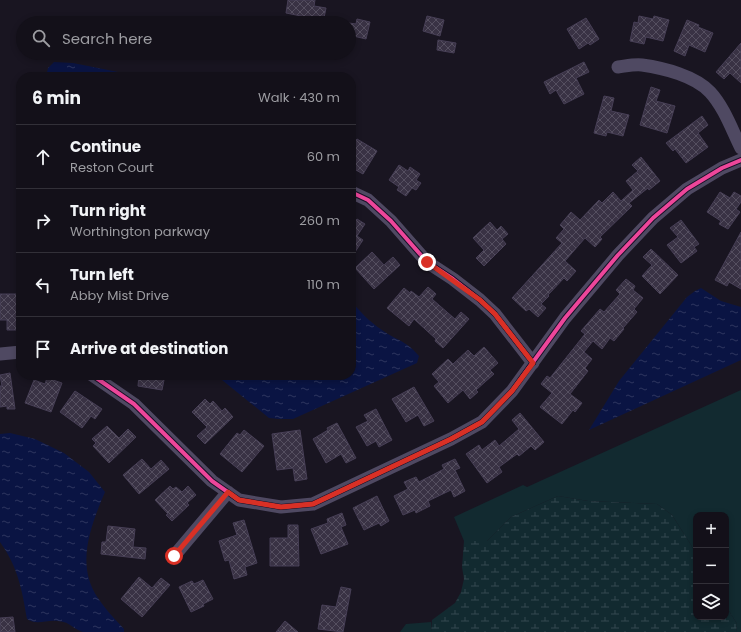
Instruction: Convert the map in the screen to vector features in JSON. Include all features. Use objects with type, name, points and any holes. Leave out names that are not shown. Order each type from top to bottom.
[{"type":"street","points":[[618,67],[641,65],[667,71],[699,82],[710,92],[722,111],[741,148]]},
{"type":"street","points":[[108,380],[212,481],[239,500],[281,507],[313,504],[451,439],[482,422],[512,391],[566,318],[618,255],[653,218],[687,188],[722,168],[741,160]]},
{"type":"street","points":[[356,194],[368,200],[391,221],[427,262],[480,300],[495,314],[533,363]]},
{"type":"street","points":[[0,354],[16,352]]},
{"type":"street","points":[[174,556],[228,492]]},
{"type":"green space","points":[[741,390],[741,632],[736,632],[737,624],[729,611],[729,512],[693,512],[693,549],[672,515],[657,504],[588,501],[558,496],[511,517],[487,541],[464,541],[454,517],[523,485],[527,487]]},
{"type":"green space","points":[[558,496],[588,501],[657,504],[672,515],[693,549],[693,620],[729,620],[729,611],[737,624],[736,632],[431,632],[432,620],[455,603],[461,592],[464,579],[462,567],[464,541],[487,541],[511,517]]},
{"type":"green space","points":[[431,622],[431,632],[400,632],[406,624]]},
{"type":"water","points":[[54,62],[73,63],[118,72],[47,72],[48,68]]},
{"type":"water","points":[[701,288],[721,301],[741,307],[741,360],[589,430],[619,381],[687,297]]},
{"type":"water","points":[[356,306],[377,327],[405,343],[419,356],[417,363],[293,419],[269,418],[222,380],[356,380]]},
{"type":"water","points":[[10,433],[35,439],[64,453],[89,472],[105,492],[91,531],[86,559],[87,572],[91,585],[98,598],[124,629],[124,632],[83,632],[77,630],[69,624],[62,622],[35,622],[27,619],[21,588],[15,570],[0,542],[0,434]]},
{"type":"building","points":[[288,0],[315,0],[314,6],[326,8],[324,16],[301,16],[286,13]]},
{"type":"building","points":[[427,16],[444,20],[440,36],[423,31]]},
{"type":"building","points":[[639,16],[653,19],[654,16],[669,20],[663,41],[646,37],[644,44],[630,41],[634,22],[638,23]]},
{"type":"building","points":[[586,18],[599,39],[590,45],[588,43],[579,49],[567,29]]},
{"type":"building","points":[[357,19],[370,22],[366,39],[356,37]]},
{"type":"building","points":[[687,20],[699,25],[698,27],[713,33],[705,52],[689,45],[685,56],[674,51]]},
{"type":"building","points":[[438,40],[456,43],[454,53],[437,50]]},
{"type":"building","points":[[741,43],[741,83],[730,73],[724,79],[716,72]]},
{"type":"building","points":[[584,62],[589,72],[576,78],[584,94],[564,104],[556,90],[550,94],[544,82]]},
{"type":"building","points":[[651,87],[660,90],[656,101],[675,106],[667,133],[640,125]]},
{"type":"building","points":[[604,96],[614,98],[611,111],[629,115],[623,136],[607,132],[606,136],[594,133]]},
{"type":"building","points":[[702,116],[708,125],[698,133],[708,147],[686,163],[675,149],[673,151],[666,143]]},
{"type":"building","points":[[357,139],[377,151],[363,174],[356,170]]},
{"type":"building","points":[[641,157],[660,181],[649,190],[648,188],[629,203],[632,206],[600,237],[602,239],[595,247],[585,238],[565,261],[576,271],[567,281],[564,278],[548,295],[549,296],[541,304],[546,308],[538,317],[529,309],[526,311],[512,298],[562,243],[556,238],[564,229],[560,225],[571,212],[580,220],[599,200],[602,203],[613,192],[621,201],[633,190],[626,181],[638,171],[632,165]]},
{"type":"building","points":[[399,165],[408,171],[410,167],[420,174],[416,180],[421,183],[416,190],[412,188],[406,196],[397,190],[399,187],[389,180]]},
{"type":"building","points":[[720,192],[730,198],[734,192],[741,196],[741,202],[736,209],[740,212],[728,229],[719,224],[721,221],[707,212]]},
{"type":"building","points":[[357,219],[365,224],[357,236],[363,240],[356,250]]},
{"type":"building","points":[[681,220],[699,244],[694,247],[697,251],[681,263],[667,245],[678,237],[670,228]]},
{"type":"building","points":[[490,222],[497,230],[501,226],[508,234],[502,239],[506,244],[484,266],[476,258],[484,250],[473,238]]},
{"type":"building","points":[[741,232],[741,289],[729,282],[727,286],[715,280]]},
{"type":"building","points":[[651,249],[678,275],[660,294],[642,276],[652,265],[643,257]]},
{"type":"building","points":[[372,252],[384,265],[393,257],[400,265],[374,289],[356,269],[356,267]]},
{"type":"building","points":[[626,279],[635,286],[633,290],[643,298],[634,309],[637,312],[614,341],[610,338],[602,349],[593,341],[584,352],[592,359],[585,368],[588,371],[570,394],[582,403],[575,412],[573,410],[562,424],[540,407],[552,393],[541,384],[547,376],[550,378],[585,334],[581,331],[600,309],[604,312],[620,294],[616,290]]},
{"type":"building","points":[[428,287],[436,294],[432,299],[455,319],[461,312],[469,319],[443,348],[435,341],[436,339],[414,319],[409,326],[387,308],[404,288],[410,293],[411,291],[419,297]]},
{"type":"building","points":[[0,294],[16,294],[16,330],[7,330],[7,320],[0,320]]},
{"type":"building","points":[[484,347],[498,363],[490,370],[494,374],[476,390],[478,392],[470,399],[463,390],[448,403],[434,386],[439,382],[432,374],[448,359],[453,364],[468,350],[474,356]]},
{"type":"building","points":[[10,373],[15,409],[7,409],[7,406],[0,407],[0,386],[2,386],[0,375]]},
{"type":"building","points":[[34,380],[45,384],[46,380],[53,380],[62,383],[51,412],[25,403]]},
{"type":"building","points":[[139,380],[164,380],[162,390],[138,386]]},
{"type":"building","points":[[414,387],[434,421],[424,426],[418,415],[406,422],[392,399]]},
{"type":"building","points":[[75,391],[102,409],[95,419],[91,416],[82,428],[60,412]]},
{"type":"building","points":[[205,399],[210,404],[213,401],[222,411],[225,408],[233,417],[205,444],[197,436],[207,427],[192,412]]},
{"type":"building","points":[[376,409],[392,440],[379,447],[376,441],[367,446],[356,427],[368,421],[364,415]]},
{"type":"building","points":[[520,413],[544,442],[535,450],[531,446],[519,456],[517,454],[499,467],[502,472],[487,483],[466,454],[479,445],[482,450],[495,440],[499,446],[519,429],[512,420]]},
{"type":"building","points":[[337,423],[356,458],[346,463],[341,454],[326,463],[313,439],[328,430],[327,428]]},
{"type":"building","points":[[107,426],[119,438],[128,429],[136,437],[109,463],[93,446],[96,443],[92,439]]},
{"type":"building","points":[[244,430],[264,446],[242,472],[220,454],[237,433],[240,435]]},
{"type":"building","points":[[300,430],[307,479],[295,481],[293,468],[277,470],[272,434]]},
{"type":"building","points":[[142,459],[151,469],[161,460],[169,469],[139,494],[123,475]]},
{"type":"building","points":[[455,459],[460,468],[455,470],[465,491],[454,497],[451,490],[428,501],[430,506],[416,513],[415,510],[403,515],[394,496],[408,489],[404,482],[416,477],[419,482],[444,469],[442,465]]},
{"type":"building","points":[[170,486],[173,489],[176,487],[182,492],[188,486],[196,495],[187,503],[189,505],[172,521],[166,515],[168,514],[155,500]]},
{"type":"building","points":[[377,496],[389,521],[381,526],[379,523],[364,530],[353,508]]},
{"type":"building","points":[[342,513],[346,525],[341,527],[348,544],[321,554],[311,529],[328,523],[327,519]]},
{"type":"building","points":[[244,520],[257,563],[245,567],[247,575],[234,579],[229,560],[225,561],[219,541],[237,535],[233,523]]},
{"type":"building","points":[[288,525],[298,525],[299,566],[270,566],[270,538],[288,538]]},
{"type":"building","points":[[108,526],[135,529],[133,547],[146,548],[145,559],[101,554],[102,542],[106,542]]},
{"type":"building","points":[[139,577],[152,588],[161,578],[170,585],[142,617],[121,599]]},
{"type":"building","points":[[203,580],[213,599],[203,604],[204,606],[191,612],[179,587],[192,581],[194,584]]},
{"type":"building","points":[[341,587],[351,589],[343,632],[318,629],[322,605],[336,607]]},
{"type":"building","points":[[13,617],[15,632],[0,632],[0,618]]},
{"type":"building","points":[[285,621],[298,632],[276,632]]},
{"type":"cycle path","points":[[99,380],[134,404],[212,481],[239,500],[281,507],[313,504],[451,439],[482,422],[512,391],[565,318],[618,255],[653,218],[687,189],[722,168],[741,160]]},
{"type":"cycle path","points":[[356,194],[368,200],[391,221],[427,262],[453,279],[495,314],[533,363]]},
{"type":"route","points":[[174,556],[228,492],[239,500],[281,507],[313,504],[451,439],[482,422],[512,391],[533,363],[495,314],[453,279],[427,262]]}]
